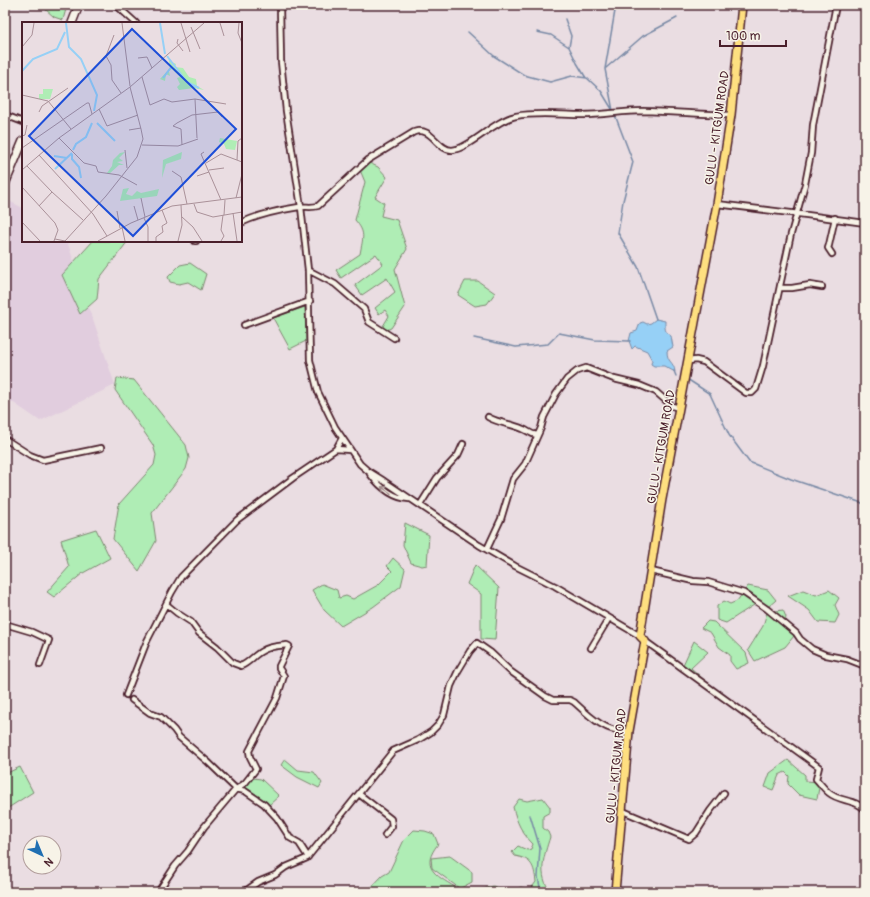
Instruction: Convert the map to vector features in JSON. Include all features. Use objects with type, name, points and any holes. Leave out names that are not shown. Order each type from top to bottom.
[{"type":"main road","name":"GULU - KITGUM ROAD","points":[[615,892],[629,731],[651,571],[662,499],[689,361],[717,204],[731,115],[742,5]]},
{"type":"street","points":[[72,22],[79,5]]},
{"type":"street","points":[[116,5],[135,22]]},
{"type":"street","points":[[280,5],[281,61],[286,111],[301,207],[308,270],[310,301],[309,346],[313,374],[322,402],[335,428],[360,464],[368,471],[378,484],[391,494],[402,499],[411,500],[420,505],[515,566],[555,586],[642,638],[819,767],[816,779],[828,793],[858,804],[865,810]]},
{"type":"street","points":[[689,361],[696,360],[704,362],[746,393],[752,393],[756,389],[763,366],[791,234],[811,153],[813,125],[836,5]]},
{"type":"street","points":[[242,223],[265,214],[301,207],[318,206],[368,160],[419,130],[424,131],[447,149],[454,150],[501,122],[518,116],[585,115],[642,111],[731,115]]},
{"type":"street","points":[[5,116],[22,122]]},
{"type":"street","points":[[5,184],[22,143]]},
{"type":"street","points":[[717,204],[865,223]]},
{"type":"street","points":[[832,254],[828,248],[828,245],[835,218]]},
{"type":"street","points":[[308,270],[335,284],[364,309],[369,322],[394,338]]},
{"type":"street","points":[[780,288],[810,285],[822,287]]},
{"type":"street","points":[[244,325],[310,301]]},
{"type":"street","points":[[487,549],[501,519],[513,479],[525,464],[541,428],[544,416],[556,394],[567,379],[581,369],[586,368],[614,379],[639,385],[656,392],[672,406],[679,408]]},
{"type":"street","points":[[488,416],[496,421],[521,428],[529,434],[537,435]]},
{"type":"street","points":[[126,695],[147,641],[181,577],[238,520],[288,482],[336,449],[342,438]]},
{"type":"street","points":[[5,439],[30,455],[43,460],[101,448]]},
{"type":"street","points":[[420,505],[437,478],[458,455],[463,444]]},
{"type":"street","points":[[336,449],[350,450]]},
{"type":"street","points":[[651,571],[693,581],[708,582],[744,593],[764,606],[796,633],[800,639],[812,649],[826,655],[834,656],[865,666]]},
{"type":"street","points":[[158,892],[204,827],[236,789],[245,783],[256,769],[249,751],[277,698],[284,676],[279,666],[289,646],[287,645],[263,649],[250,661],[240,666],[233,663],[217,647],[199,633],[191,622],[166,604]]},
{"type":"street","points":[[591,648],[609,618]]},
{"type":"street","points":[[6,625],[32,632],[49,640],[40,665]]},
{"type":"street","points":[[244,892],[258,882],[275,875],[286,867],[308,857],[392,751],[418,740],[431,732],[438,725],[444,715],[451,686],[458,671],[470,651],[477,643],[490,652],[510,671],[545,696],[553,700],[570,700],[596,722],[616,731],[629,731]]},
{"type":"street","points":[[132,700],[150,713],[161,717],[174,730],[179,738],[208,762],[236,789],[245,791],[264,804],[277,818],[290,838],[299,843],[308,857]]},
{"type":"street","points":[[623,811],[689,839],[696,833],[724,793]]},
{"type":"street","points":[[359,794],[391,819],[392,826],[384,835]]},
{"type":"shaded area","points":[[5,199],[22,208],[22,242],[67,242],[115,385],[40,421],[5,397]]},
{"type":"green space","points":[[55,5],[66,9],[63,20],[54,17],[44,8]]},
{"type":"green space","points":[[367,162],[378,167],[387,177],[375,197],[384,203],[381,216],[397,220],[407,249],[395,269],[405,307],[391,328],[384,331],[383,326],[389,316],[385,310],[379,314],[375,308],[395,292],[387,278],[362,295],[355,285],[383,264],[376,254],[341,278],[336,270],[360,254],[363,236],[361,228],[355,220],[365,182],[360,170]]},
{"type":"green space","points":[[92,242],[127,242],[99,279],[97,299],[80,314],[62,275]]},
{"type":"green space","points":[[190,263],[206,274],[201,290],[188,282],[179,284],[170,282],[168,277],[180,265]]},
{"type":"green space","points":[[465,281],[478,281],[495,293],[487,304],[475,306],[458,295]]},
{"type":"green space","points":[[305,307],[306,341],[290,349],[273,318]]},
{"type":"green space","points":[[117,378],[134,380],[186,445],[189,458],[186,469],[152,513],[156,541],[139,571],[113,539],[119,504],[154,465],[156,455],[153,445],[115,390]]},
{"type":"green space","points":[[405,523],[429,535],[427,565],[422,566],[411,563],[403,545]]},
{"type":"green space","points":[[96,529],[110,558],[83,573],[54,597],[47,592],[69,567],[61,540]]},
{"type":"green space","points":[[393,558],[405,569],[401,586],[373,607],[341,626],[324,610],[312,590],[322,584],[337,590],[339,598],[346,596],[353,599],[378,585],[392,571],[387,566]]},
{"type":"green space","points":[[475,565],[499,588],[495,640],[481,639],[481,594],[467,584]]},
{"type":"green space","points":[[748,586],[768,590],[776,600],[768,607],[761,603],[754,605],[726,623],[717,620],[717,606],[724,601],[730,604],[737,601]]},
{"type":"green space","points":[[803,590],[816,595],[829,590],[839,598],[835,605],[839,615],[835,623],[818,622],[809,610],[788,596]]},
{"type":"green space","points":[[783,610],[786,617],[784,627],[794,636],[785,647],[755,661],[748,650],[763,626],[767,612]]},
{"type":"green space","points":[[708,621],[714,622],[746,653],[749,663],[736,669],[730,661],[730,655],[719,647],[711,633],[701,628]]},
{"type":"green space","points":[[694,641],[708,652],[691,668],[709,684],[704,688],[682,667]]},
{"type":"green space","points":[[285,759],[298,770],[314,772],[322,783],[319,788],[297,777],[281,765]]},
{"type":"green space","points":[[788,760],[805,775],[805,781],[820,782],[817,799],[799,795],[788,784],[789,776],[785,772],[779,775],[773,790],[765,787],[770,773]]},
{"type":"green space","points":[[20,767],[33,792],[5,810],[5,774]]},
{"type":"green space","points":[[253,778],[261,779],[279,796],[269,805],[245,787]]},
{"type":"green space","points":[[543,798],[550,807],[550,812],[543,816],[543,828],[548,832],[550,837],[544,858],[543,872],[544,879],[551,892],[367,892],[382,876],[389,872],[404,840],[414,830],[434,834],[438,844],[430,859],[430,865],[432,870],[436,874],[455,887],[459,888],[432,868],[431,858],[450,856],[472,872],[472,882],[459,889],[476,890],[493,886],[504,890],[514,890],[521,887],[529,891],[536,882],[533,868],[529,861],[515,856],[512,852],[518,846],[527,850],[531,849],[533,844],[520,827],[513,807],[519,799],[527,801]]},
{"type":"water","points":[[656,319],[665,321],[666,331],[671,336],[673,347],[667,351],[667,355],[675,372],[664,366],[654,366],[651,364],[652,360],[647,351],[635,346],[632,349],[629,341],[631,333],[637,331],[640,323],[651,323]]},
{"type":"waterway","points":[[613,111],[605,69],[616,5]]},
{"type":"waterway","points":[[606,68],[643,36],[677,18]]},
{"type":"waterway","points":[[565,19],[571,36],[569,47],[586,78]]},
{"type":"waterway","points":[[468,32],[494,56],[524,75],[550,82],[572,76],[587,78],[601,91],[612,109]]},
{"type":"waterway","points":[[537,32],[551,35],[569,47]]},
{"type":"waterway","points":[[615,115],[633,162],[623,201],[618,233],[638,267],[656,319]]},
{"type":"waterway","points":[[474,338],[516,347],[548,344],[559,333],[595,340],[630,341]]},
{"type":"waterway","points":[[674,371],[676,376]]},
{"type":"waterway","points":[[687,379],[710,394],[729,435],[749,462],[791,479],[865,504]]},
{"type":"waterway","points":[[530,815],[540,848],[538,877],[541,892]]}]
